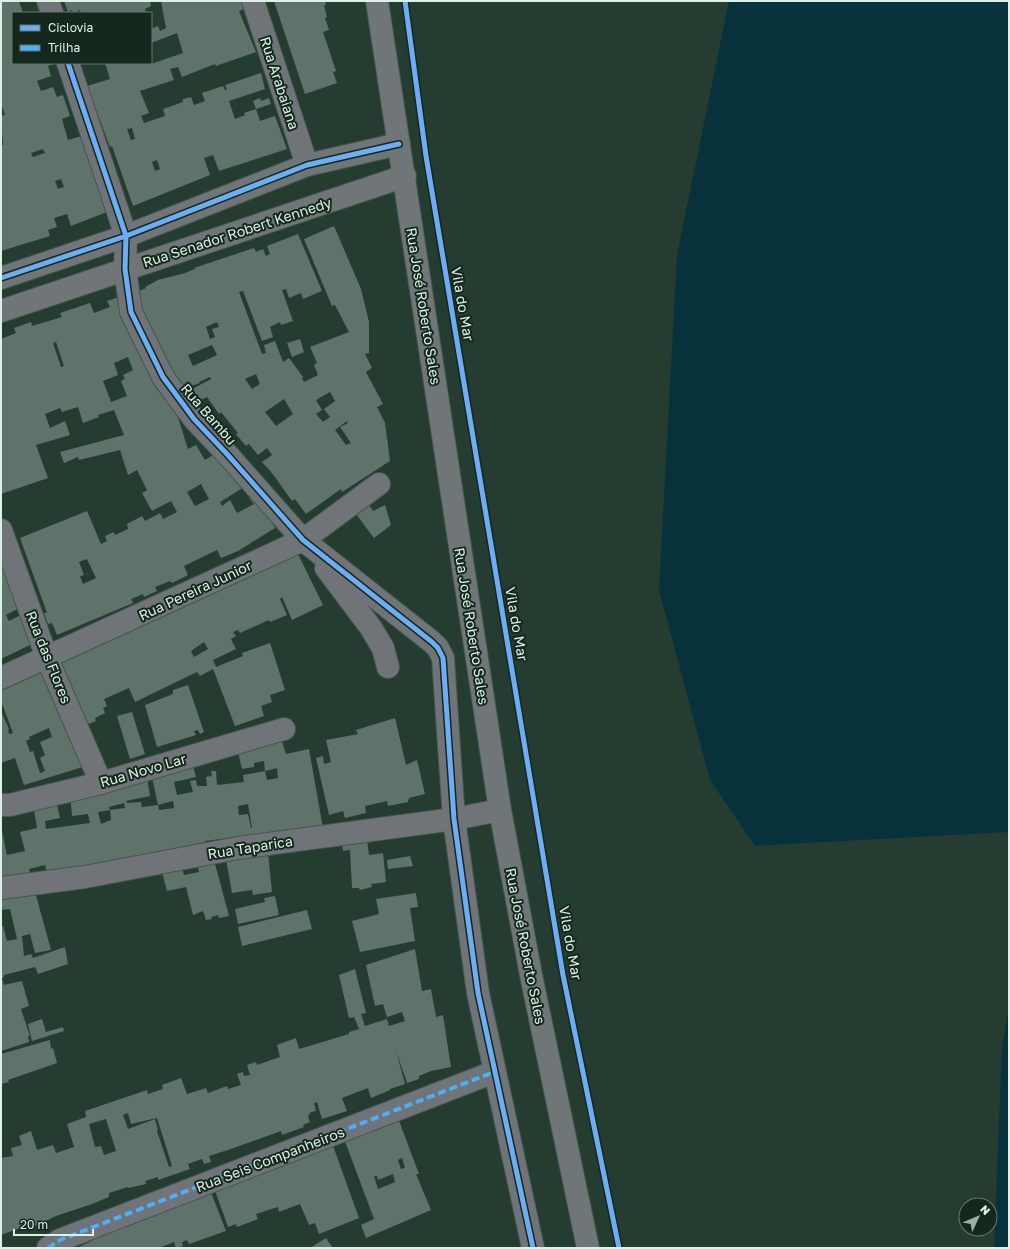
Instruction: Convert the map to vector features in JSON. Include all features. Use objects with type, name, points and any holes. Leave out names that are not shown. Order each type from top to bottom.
[{"type":"main road","name":"Rua José Roberto Sales","points":[[377,1],[500,810],[534,988],[588,1248]]},
{"type":"main road","points":[[1,278],[126,236],[307,165],[399,144]]},
{"type":"main road","name":"Rua Senador Robert Kennedy","points":[[1,311],[404,176]]},
{"type":"street","points":[[48,1],[52,12]]},
{"type":"street","name":"Rua Arabaiana","points":[[253,1],[307,165]]},
{"type":"street","name":"Rua Bambu","points":[[68,64],[126,236],[125,269],[131,312],[162,377],[194,419],[228,454],[306,542],[371,628],[383,648],[388,667]]},
{"type":"street","name":"Rua Pereira Junior","points":[[1,678],[306,542],[379,484]]},
{"type":"street","name":"Rua das Flores","points":[[1,530],[48,658],[101,783]]},
{"type":"street","name":"Rua Bambu","points":[[306,542],[432,642],[444,658],[454,819]]},
{"type":"street","name":"Rua Novo Lar","points":[[1,805],[10,805],[101,783],[284,729]]},
{"type":"street","name":"Rua Taparica","points":[[1,888],[84,876],[238,848],[454,819],[500,810]]},
{"type":"street","points":[[454,819],[478,993],[533,1248]]},
{"type":"street","name":"Rua Seis Companheiros","points":[[48,1248],[60,1240],[494,1072]]},
{"type":"water","points":[[729,1],[1009,1],[1009,832],[755,846],[710,780],[659,590],[677,255]]},
{"type":"water","points":[[1009,1008],[1009,1248],[994,1248],[994,1237],[998,1237],[998,1197],[996,1197],[1002,1047]]},
{"type":"pier","points":[[1009,832],[1009,834],[753,847],[755,846]]},
{"type":"building","points":[[1,1],[19,1],[23,12],[12,12],[12,64],[53,64],[48,66],[51,76],[37,81],[41,91],[53,87],[57,97],[63,95],[70,116],[62,119],[68,140],[82,136],[107,212],[71,226],[67,214],[54,218],[57,227],[48,230],[50,236],[1,251],[1,145],[3,145],[1,116],[5,115],[1,103]],"holes":[[[43,149],[45,153],[33,157],[31,153]],[[61,179],[64,187],[58,189],[55,181]]]},
{"type":"building","points":[[64,1],[150,1],[151,6],[145,9],[146,12],[81,12],[80,10],[73,12],[72,10],[68,12]]},
{"type":"building","points":[[161,1],[241,1],[244,9],[239,11],[256,52],[216,66],[215,64],[182,77],[178,67],[170,69],[174,80],[140,91],[149,113],[141,116],[144,123],[165,116],[163,109],[183,102],[183,99],[191,97],[194,105],[205,101],[202,93],[223,86],[225,90],[227,90],[225,85],[261,73],[265,89],[229,101],[235,119],[245,115],[244,113],[256,109],[260,121],[275,116],[287,149],[219,171],[213,155],[204,158],[210,175],[133,206],[112,146],[110,147],[87,86],[110,79],[105,64],[152,64],[183,53],[177,33],[152,43],[152,29],[158,26],[160,31],[166,28]],"holes":[[[132,128],[135,139],[131,140],[127,129]],[[157,160],[160,169],[155,171],[152,162]]]},
{"type":"building","points":[[274,1],[325,1],[326,5],[324,5],[327,17],[325,18],[329,30],[323,32],[336,71],[333,72],[337,83],[305,94]]},
{"type":"building","points":[[260,98],[261,101],[269,98],[271,104],[256,109],[253,101]]},
{"type":"building","points":[[334,226],[361,289],[369,322],[369,353],[365,354],[372,368],[366,372],[383,404],[377,407],[385,423],[390,461],[342,492],[341,489],[306,514],[295,499],[292,501],[272,473],[262,462],[272,455],[267,448],[258,455],[249,444],[246,446],[236,434],[238,433],[221,412],[219,414],[207,397],[197,402],[192,389],[211,379],[210,377],[199,382],[200,383],[182,389],[130,295],[146,288],[145,287],[158,280],[185,273],[195,269],[194,268],[254,248],[256,252],[263,249],[266,256],[270,254],[267,246],[298,234],[322,291],[303,299],[301,293],[289,298],[286,289],[282,290],[293,321],[281,325],[280,322],[270,327],[273,337],[262,341],[243,291],[239,292],[262,354],[266,353],[264,345],[275,341],[283,362],[289,358],[303,377],[304,382],[318,375],[314,365],[317,363],[310,347],[349,332],[335,305],[332,306],[304,239]],"holes":[[[217,322],[219,327],[212,329],[215,337],[210,339],[206,327]],[[212,345],[217,355],[193,366],[188,355]],[[256,374],[260,384],[252,389],[245,379]],[[330,392],[335,401],[324,409],[330,417],[323,422],[316,414],[322,410],[316,400]],[[284,399],[293,414],[276,426],[265,412]],[[347,421],[348,423],[340,427],[351,443],[346,445],[335,430]]]},
{"type":"building","points":[[119,297],[158,391],[163,389],[174,412],[176,411],[188,449],[196,445],[205,460],[222,450],[246,486],[220,502],[222,506],[230,500],[237,513],[254,504],[249,498],[256,494],[275,528],[238,551],[221,558],[217,550],[184,566],[188,575],[172,583],[170,581],[155,587],[157,591],[144,597],[143,594],[131,599],[133,603],[57,635],[52,623],[48,624],[44,613],[47,613],[20,538],[87,511],[101,544],[107,541],[105,536],[114,532],[115,535],[128,529],[127,524],[142,516],[145,521],[160,513],[163,519],[177,512],[171,501],[152,511],[142,493],[147,490],[137,470],[128,475],[120,450],[79,460],[78,457],[64,463],[60,452],[124,435],[114,410],[98,415],[99,417],[83,423],[78,407],[62,412],[60,408],[45,414],[50,428],[65,421],[70,435],[36,445],[48,478],[1,494],[1,339],[16,333],[14,328],[31,322],[32,326],[62,317],[60,313],[90,303],[94,313],[110,307],[107,301]],"holes":[[[56,342],[64,366],[61,367],[53,343]],[[128,357],[133,370],[123,375],[125,379],[121,381],[127,396],[111,402],[103,381],[118,375],[114,363]],[[201,484],[209,499],[195,506],[187,492]],[[87,559],[96,578],[83,584],[80,576],[84,575],[79,562]]]},
{"type":"building","points":[[300,339],[304,352],[292,357],[287,343]]},
{"type":"building","points":[[366,500],[373,511],[385,505],[391,525],[374,538],[353,510]]},
{"type":"building","points":[[296,550],[323,605],[292,620],[282,597],[280,599],[287,615],[270,622],[269,620],[240,633],[238,630],[233,632],[236,636],[231,639],[236,649],[213,660],[216,667],[243,656],[242,653],[270,643],[285,690],[270,695],[272,702],[261,706],[264,716],[235,726],[213,669],[200,676],[197,672],[135,702],[129,688],[104,699],[107,706],[103,708],[105,713],[95,718],[96,721],[89,724],[87,721],[85,722],[60,658]],"holes":[[[204,642],[208,649],[194,657],[191,651]]]},
{"type":"building","points":[[1,556],[21,607],[6,615],[9,621],[23,614],[34,643],[1,659]]},
{"type":"building","points":[[41,669],[83,767],[24,785],[15,758],[1,763],[1,711],[9,729],[9,734],[13,733],[1,701],[1,689]],"holes":[[[49,728],[52,737],[40,742],[45,755],[40,758],[45,771],[40,773],[33,751],[30,752],[26,741],[30,739],[29,737]]]},
{"type":"building","points":[[188,685],[204,732],[200,734],[198,730],[194,731],[196,735],[157,747],[145,705],[173,694],[173,690]]},
{"type":"building","points":[[132,712],[145,754],[130,759],[117,716]]},
{"type":"building","points":[[395,718],[406,765],[417,760],[425,794],[409,798],[408,802],[388,806],[387,801],[365,806],[366,813],[345,818],[343,811],[329,815],[316,758],[323,756],[324,764],[331,762],[326,740],[358,734],[356,730]]},
{"type":"building","points":[[280,735],[286,754],[309,749],[323,828],[300,831],[300,828],[253,836],[252,833],[252,835],[205,841],[205,845],[47,873],[45,865],[29,869],[31,875],[1,877],[1,827],[7,855],[25,851],[20,832],[37,828],[33,804],[56,799],[60,818],[45,821],[46,829],[90,823],[88,814],[72,816],[70,793],[146,771],[150,796],[126,801],[127,803],[141,802],[142,807],[158,805],[151,773],[192,761],[196,777],[174,782],[177,795],[193,792],[190,781],[196,780],[197,786],[207,786],[206,777],[212,776],[211,771],[216,771],[217,785],[244,782],[243,775],[265,771],[264,761],[254,763],[254,767],[242,769],[237,748]],"holes":[[[277,768],[278,778],[267,780],[265,771]],[[173,801],[174,808],[159,810],[158,805]],[[124,803],[125,808],[110,810],[109,807]],[[248,804],[252,828],[248,814],[239,815],[238,806]],[[110,810],[111,820],[101,824],[98,812]]]},
{"type":"building","points":[[367,839],[369,855],[383,853],[386,882],[371,884],[372,887],[360,890],[359,888],[352,888],[350,850],[343,851],[342,842]]},
{"type":"building","points":[[268,853],[272,892],[253,895],[252,890],[232,893],[226,859]]},
{"type":"building","points":[[410,856],[413,866],[388,869],[387,860]]},
{"type":"building","points":[[214,860],[229,916],[219,918],[218,915],[211,917],[212,919],[206,920],[203,911],[193,915],[186,887],[167,891],[162,872],[182,868],[184,875],[199,872],[197,863]]},
{"type":"building","points":[[34,888],[51,950],[35,953],[30,934],[22,936],[24,956],[31,954],[33,958],[65,947],[68,964],[38,974],[35,967],[4,975],[2,978],[4,985],[22,981],[29,1006],[21,1009],[30,1036],[28,1036],[29,1042],[1,1051],[1,926],[3,926],[7,941],[17,939],[10,909],[1,910],[1,892]]},
{"type":"building","points":[[416,893],[418,907],[410,908],[415,941],[360,952],[352,921],[379,914],[376,899]]},
{"type":"building","points":[[275,896],[279,915],[238,924],[235,909],[265,902],[264,898]]},
{"type":"building","points":[[307,910],[312,929],[242,946],[238,927]]},
{"type":"building","points":[[415,949],[422,991],[431,989],[436,1017],[443,1015],[451,1067],[431,1071],[419,1076],[419,1079],[407,1083],[396,1051],[405,1084],[371,1098],[368,1088],[342,1098],[347,1111],[322,1119],[317,1102],[314,1103],[316,1111],[311,1112],[308,1116],[310,1122],[303,1125],[304,1127],[282,1135],[281,1131],[209,1156],[211,1162],[204,1164],[202,1159],[188,1164],[190,1169],[158,1180],[158,1177],[145,1181],[146,1184],[128,1187],[109,1193],[109,1197],[92,1204],[56,1216],[35,1226],[21,1230],[20,1228],[1,1235],[1,1158],[13,1156],[11,1148],[22,1145],[19,1136],[31,1131],[37,1150],[53,1145],[56,1153],[74,1147],[67,1124],[86,1117],[85,1111],[147,1090],[148,1094],[163,1089],[162,1085],[181,1078],[187,1094],[206,1088],[208,1093],[227,1086],[228,1089],[241,1085],[237,1074],[243,1072],[244,1076],[250,1075],[247,1065],[256,1062],[257,1065],[280,1057],[277,1045],[296,1038],[299,1049],[349,1034],[349,1032],[359,1029],[354,1017],[349,1018],[339,975],[355,969],[366,1013],[361,1014],[365,1026],[387,1019],[389,1026],[405,1021],[402,1012],[387,1017],[383,1004],[375,1006],[366,965]],"holes":[[[128,1113],[131,1124],[157,1118],[172,1166],[169,1167],[157,1131],[155,1119],[128,1129],[123,1115]],[[106,1119],[116,1151],[104,1155],[101,1146],[95,1147],[89,1124]]]},
{"type":"building","points":[[42,1019],[46,1032],[63,1027],[64,1031],[32,1041],[28,1024]]},
{"type":"building","points":[[50,1040],[51,1049],[53,1048],[57,1063],[8,1080],[9,1082],[1,1084],[1,1054]]},
{"type":"building","points":[[398,1118],[419,1174],[416,1174],[431,1210],[366,1238],[361,1225],[374,1219],[343,1136]],"holes":[[[402,1158],[405,1168],[401,1169],[398,1160]],[[393,1174],[395,1182],[378,1189],[374,1176],[377,1176],[378,1180]]]},
{"type":"building","points":[[332,1143],[359,1218],[319,1234],[315,1223],[309,1225],[300,1204],[279,1212],[278,1207],[256,1214],[258,1219],[237,1227],[236,1224],[228,1227],[213,1185]]},
{"type":"building","points":[[209,1187],[226,1231],[189,1244],[187,1240],[182,1242],[183,1246],[178,1248],[176,1248],[174,1242],[159,1248],[77,1248],[95,1239],[90,1229]]},
{"type":"building","points":[[326,1238],[333,1248],[310,1248]]},
{"type":"marked path","points":[[48,1248],[60,1240],[494,1072]]},
{"type":"cycle path","name":"Vila do Mar","points":[[405,1],[426,156],[563,975],[619,1248]]},
{"type":"cycle path","points":[[68,64],[126,236],[125,269],[131,312],[163,377],[194,419],[303,540],[432,642],[438,648],[443,658],[454,819],[478,993],[533,1248]]},
{"type":"cycle path","points":[[1,278],[126,236],[307,165],[399,144]]}]
